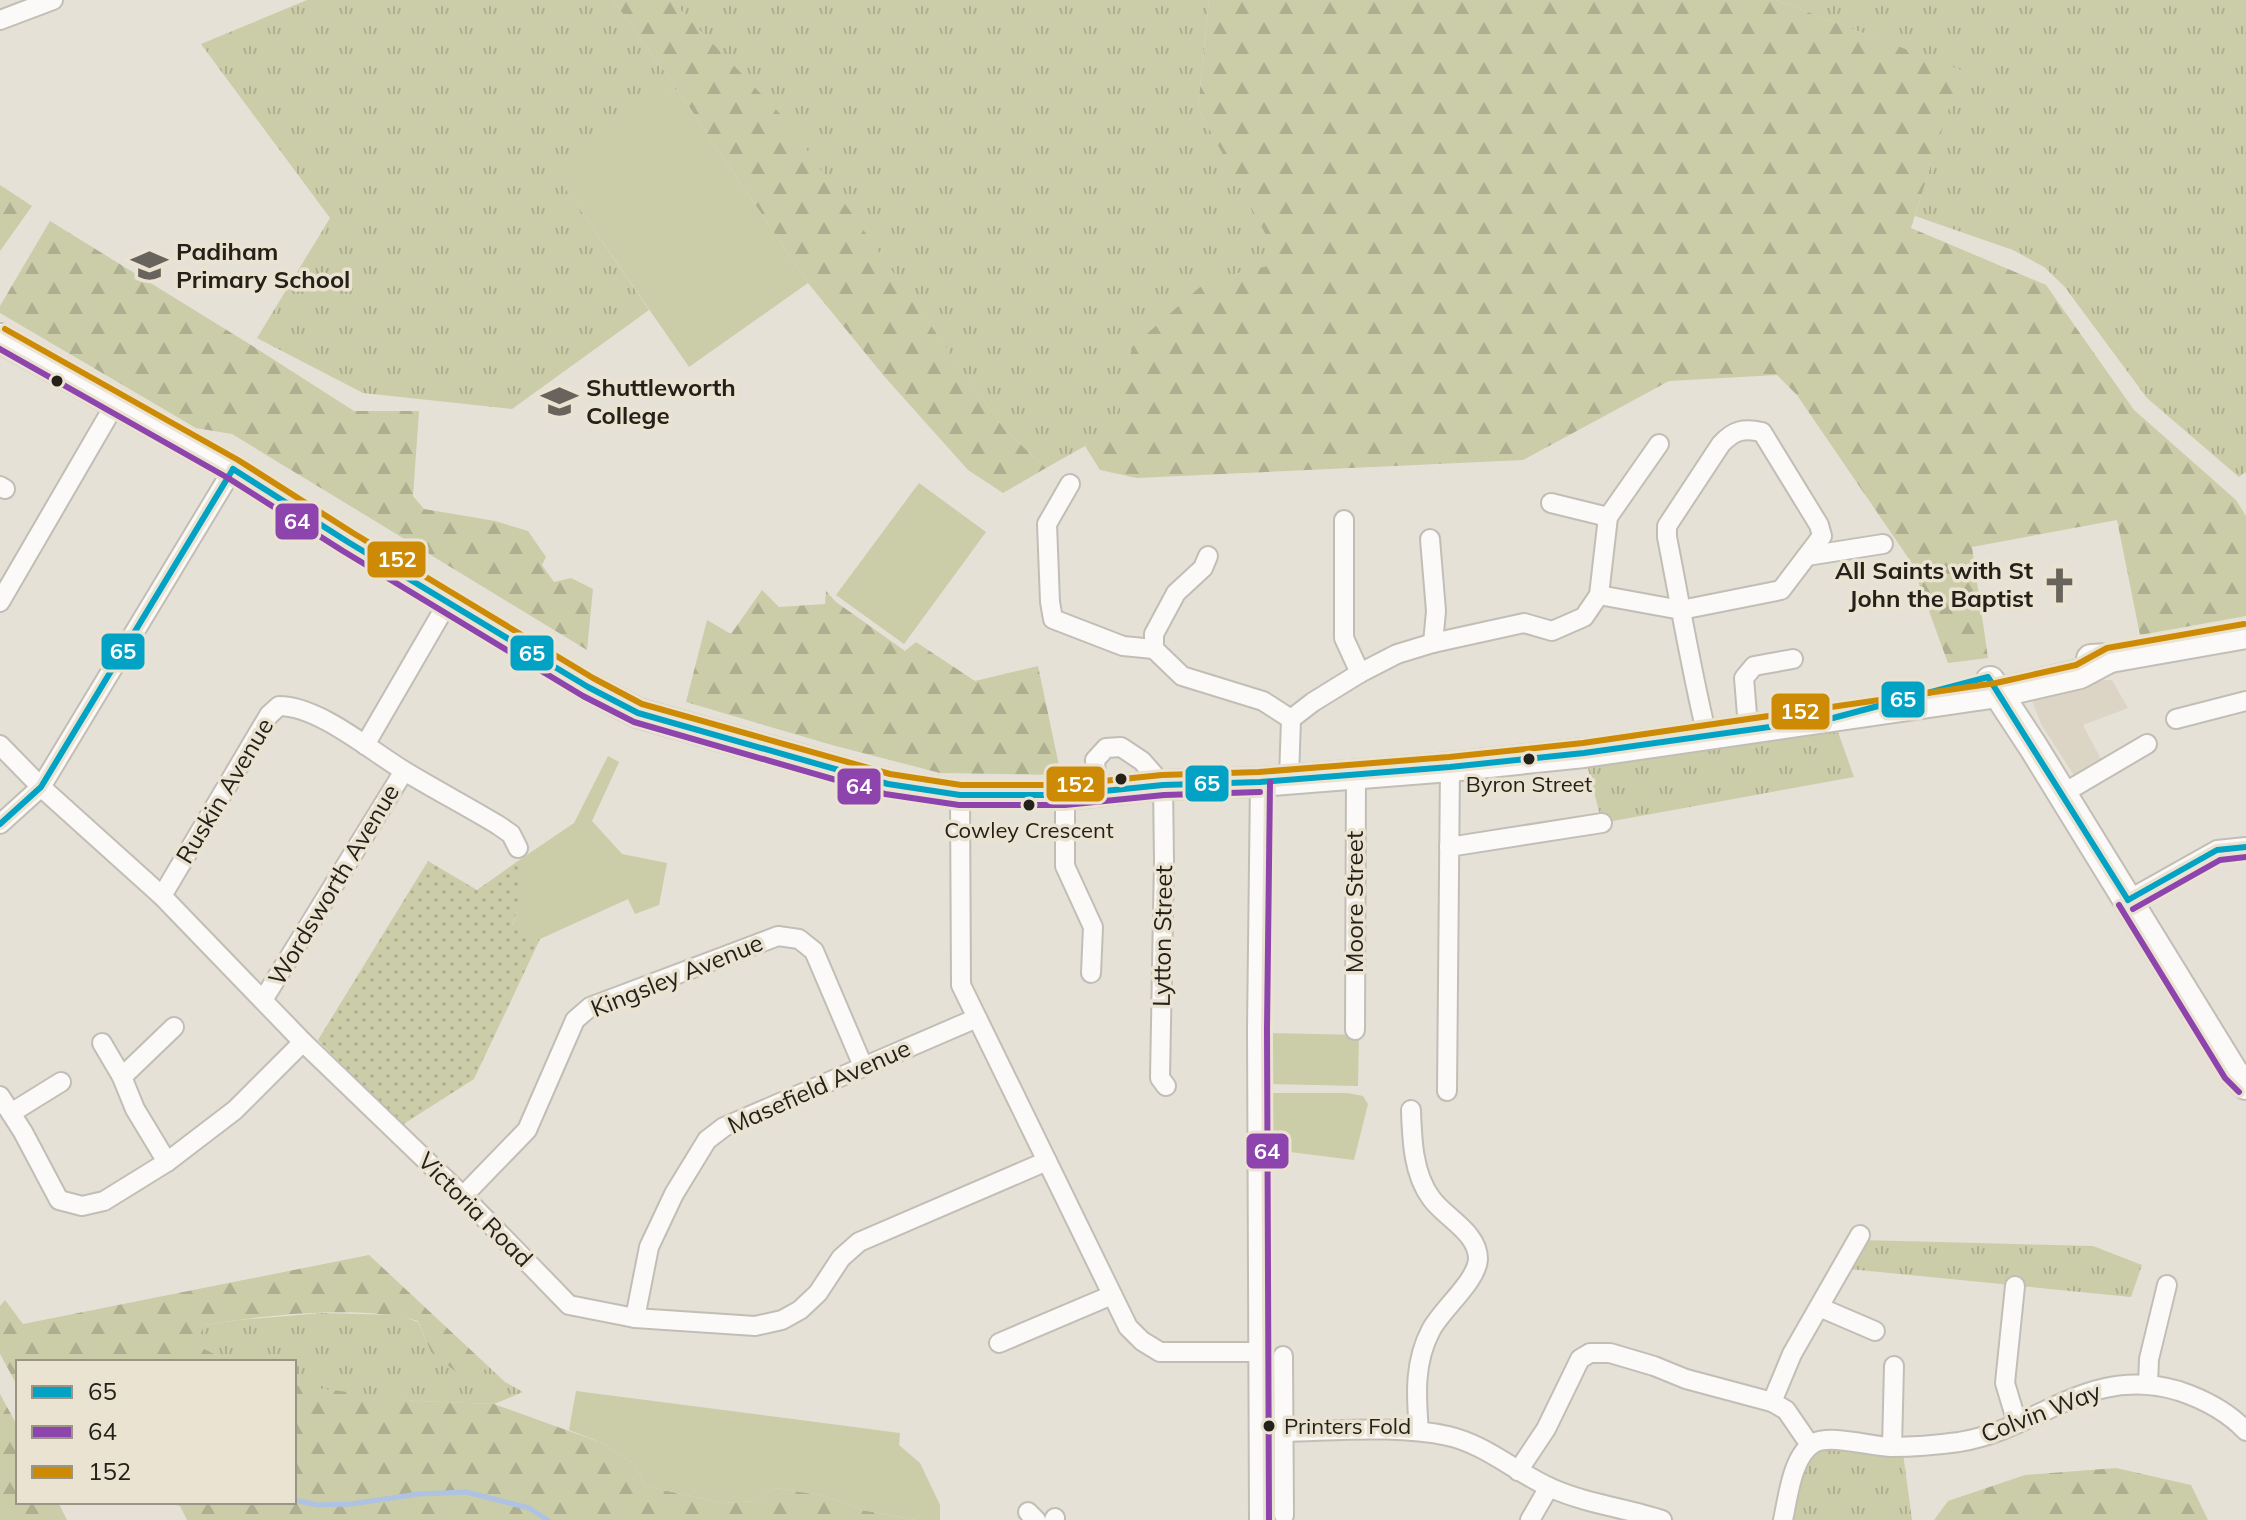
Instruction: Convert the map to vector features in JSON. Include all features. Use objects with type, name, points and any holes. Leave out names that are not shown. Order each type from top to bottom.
[{"type":"main road","points":[[0,338],[233,469],[588,687],[638,713],[888,784],[960,795],[1065,795],[1163,785],[1260,782],[1584,753],[1833,718],[1960,683],[1993,685],[2080,674],[2110,658],[2246,634]]},
{"type":"main road","points":[[1993,685],[2234,1073],[2246,1085]]},
{"type":"street","points":[[0,20],[44,1]]},
{"type":"street","points":[[0,602],[115,404]]},
{"type":"street","points":[[1599,595],[1681,610],[1781,590],[1822,536],[1819,525],[1762,432],[1749,429],[1733,432],[1721,444],[1667,526],[1667,537],[1681,610],[1707,736]]},
{"type":"street","points":[[1291,719],[1360,673],[1397,654],[1524,623],[1552,631],[1584,617],[1599,595],[1608,517],[1659,444]]},
{"type":"street","points":[[0,824],[41,787],[233,469]]},
{"type":"street","points":[[1070,484],[1047,524],[1053,619],[1123,646],[1154,649],[1182,676],[1263,701],[1291,719]]},
{"type":"street","points":[[1551,503],[1608,517]]},
{"type":"street","points":[[1344,520],[1344,638],[1360,673]]},
{"type":"street","points":[[1430,539],[1436,611],[1433,643]]},
{"type":"street","points":[[1807,556],[1883,544]]},
{"type":"street","points":[[1154,649],[1154,634],[1176,593],[1203,568],[1208,556]]},
{"type":"street","points":[[448,602],[365,745],[498,825],[511,834],[518,848]]},
{"type":"street","points":[[1752,730],[1747,715],[1744,678],[1754,666],[1793,659]]},
{"type":"street","points":[[2176,719],[2246,701]]},
{"type":"street","name":"Ruskin Avenue","points":[[162,896],[269,715],[279,706],[308,711],[365,745]]},
{"type":"street","points":[[1289,779],[1291,719]]},
{"type":"street","points":[[2062,794],[2147,744]]},
{"type":"street","name":"Victoria Road","points":[[0,745],[41,787],[162,896],[303,1042],[463,1196],[569,1305],[635,1318],[755,1326],[782,1320],[800,1310],[818,1293],[841,1258],[859,1242],[1047,1161]]},
{"type":"street","points":[[1097,791],[1095,760],[1106,748],[1121,747],[1142,761],[1163,785]]},
{"type":"street","points":[[1447,1091],[1450,767]]},
{"type":"street","name":"Wordsworth Avenue","points":[[263,1000],[404,771]]},
{"type":"street","name":"Moore Street","points":[[1355,1030],[1356,775]]},
{"type":"street","points":[[1259,1520],[1257,1029],[1260,782]]},
{"type":"street","name":"Lytton Street","points":[[1163,785],[1160,1078],[1166,1086]]},
{"type":"street","points":[[960,795],[961,985],[1128,1327],[1142,1341],[1160,1352],[1258,1352]]},
{"type":"street","points":[[1065,795],[1065,866],[1093,927],[1091,973]]},
{"type":"street","points":[[1449,847],[1602,823]]},
{"type":"street","points":[[2128,900],[2217,850],[2246,847]]},
{"type":"street","name":"Kingsley Avenue","points":[[463,1196],[527,1130],[575,1020],[590,1007],[778,936],[799,939],[814,951],[863,1066]]},
{"type":"street","name":"Masefield Avenue","points":[[635,1318],[649,1247],[674,1194],[707,1140],[724,1127],[977,1018]]},
{"type":"street","points":[[122,1077],[174,1027]]},
{"type":"street","points":[[0,1096],[59,1200],[82,1206],[104,1201],[167,1162],[235,1110],[303,1042]]},
{"type":"street","points":[[102,1043],[122,1077],[135,1109],[167,1162]]},
{"type":"street","points":[[11,1113],[61,1082]]},
{"type":"street","points":[[1411,1110],[1413,1145],[1425,1187],[1431,1198],[1477,1247],[1478,1258],[1470,1279],[1432,1330],[1421,1355],[1416,1393],[1419,1431]]},
{"type":"street","points":[[1772,1402],[1792,1354],[1860,1235]]},
{"type":"street","points":[[2148,1384],[2149,1359],[2167,1285]]},
{"type":"street","points":[[2015,1286],[2005,1383],[2017,1423]]},
{"type":"street","points":[[999,1343],[1112,1295]]},
{"type":"street","points":[[1819,1307],[1875,1331]]},
{"type":"street","points":[[1518,1471],[1546,1429],[1580,1359],[1590,1353],[1610,1353],[1686,1379],[1772,1402],[1786,1410],[1810,1445],[1794,1470],[1783,1520]]},
{"type":"street","points":[[1283,1356],[1284,1515]]},
{"type":"street","points":[[1892,1447],[1894,1366]]},
{"type":"street","name":"Colvin Way","points":[[1810,1445],[1822,1440],[1892,1447],[1959,1442],[1988,1435],[2087,1392],[2110,1386],[2148,1384],[2189,1395],[2244,1423]]},
{"type":"street","points":[[1284,1432],[1419,1431],[1452,1437],[1549,1487],[1582,1500],[1662,1520]]},
{"type":"street","points":[[1530,1520],[1549,1487]]},
{"type":"shaded area","points":[[2112,680],[2128,708],[2083,725],[2102,761],[2075,777],[2041,724],[2031,698],[2074,681]]},
{"type":"green space","points":[[307,0],[613,0],[677,89],[555,173],[649,310],[512,409],[363,393],[257,338],[330,218],[201,44]]},
{"type":"green space","points":[[613,0],[671,0],[785,119],[1004,429],[1046,468],[1003,493],[968,470],[884,376],[808,283]]},
{"type":"green space","points":[[671,0],[1209,0],[1198,108],[1282,263],[1133,347],[1119,418],[1085,446],[1046,468],[1004,429],[785,120]]},
{"type":"green space","points":[[1209,0],[1776,0],[1961,70],[1911,228],[2046,285],[2134,410],[2236,500],[2246,516],[2246,616],[2140,635],[2117,520],[1972,547],[1988,658],[1948,663],[1911,562],[1797,395],[1777,375],[1669,381],[1523,460],[1137,478],[1100,470],[1085,446],[1119,417],[1132,347],[1208,280],[1281,263],[1198,108]]},
{"type":"green space","points":[[1776,0],[2246,0],[2246,472],[2239,477],[2147,398],[2064,286],[2044,267],[2013,250],[1915,216],[1960,70]]},
{"type":"green space","points":[[677,89],[808,283],[689,367],[554,172]]},
{"type":"green space","points":[[0,185],[32,206],[0,251]]},
{"type":"green space","points":[[50,221],[354,411],[419,411],[413,496],[424,509],[495,521],[528,531],[546,557],[542,565],[554,582],[571,578],[593,589],[587,650],[232,434],[196,428],[0,313],[0,306]]},
{"type":"green space","points":[[919,483],[986,532],[904,644],[836,595]]},
{"type":"green space","points":[[762,590],[779,607],[825,604],[826,591],[836,602],[905,651],[916,642],[975,681],[1038,666],[1061,775],[940,773],[686,702],[707,620],[731,634]]},
{"type":"green space","points":[[1833,718],[1854,777],[1602,823],[1584,753]]},
{"type":"green space","points":[[608,756],[619,762],[592,821],[622,854],[667,863],[659,905],[635,914],[628,899],[540,939],[512,926],[518,909],[518,861],[574,823]]},
{"type":"green space","points":[[428,861],[477,890],[518,861],[518,909],[512,925],[540,939],[474,1079],[402,1125],[318,1040]]},
{"type":"green space","points":[[1268,1033],[1359,1035],[1358,1086],[1267,1084]]},
{"type":"green space","points":[[1268,1093],[1347,1093],[1363,1096],[1368,1104],[1354,1160],[1267,1149]]},
{"type":"green space","points":[[1861,1240],[2093,1246],[2142,1265],[2131,1297],[1849,1269]]},
{"type":"green space","points":[[369,1255],[489,1367],[474,1375],[455,1371],[431,1352],[418,1321],[340,1312],[283,1315],[204,1325],[195,1348],[201,1347],[225,1360],[16,1360],[16,1383],[0,1354],[0,1306],[5,1300],[23,1324]]},
{"type":"green space","points":[[322,1313],[397,1315],[418,1322],[431,1352],[474,1374],[489,1367],[505,1382],[523,1392],[494,1404],[416,1401],[301,1388],[296,1386],[296,1360],[225,1360],[201,1347],[194,1349],[204,1325]]},
{"type":"green space","points":[[296,1385],[416,1401],[494,1404],[602,1443],[635,1465],[645,1486],[723,1503],[757,1501],[775,1488],[822,1495],[862,1510],[916,1520],[187,1520],[180,1506],[172,1504],[296,1504]]},
{"type":"green space","points":[[576,1391],[900,1433],[899,1445],[920,1463],[940,1505],[940,1520],[916,1520],[862,1510],[822,1495],[775,1488],[757,1501],[723,1503],[645,1486],[635,1465],[602,1443],[569,1430]]},
{"type":"green space","points":[[0,1394],[16,1423],[16,1504],[59,1504],[67,1520],[0,1520]]},
{"type":"green space","points":[[1810,1445],[1903,1453],[1912,1520],[1784,1520]]},
{"type":"green space","points":[[2116,1468],[2191,1485],[2208,1520],[1934,1520],[1948,1501],[2025,1475]]},
{"type":"waterway","points":[[296,1500],[318,1505],[351,1504],[419,1494],[466,1492],[529,1508],[548,1520]]},
{"type":"transit line","name":"152","points":[[5,329],[238,460],[593,678],[642,704],[890,774],[961,785],[1064,785],[1162,775],[1259,772],[1583,743],[1996,683],[2076,665],[2107,648],[2244,624]]},
{"type":"transit line","name":"64","points":[[0,349],[228,478],[583,696],[634,722],[885,794],[959,805],[1065,805],[1164,795],[1260,792]]},
{"type":"transit line","name":"65","points":[[233,469],[588,687],[638,713],[888,784],[960,795],[1065,795],[1163,785],[1260,782],[1584,753],[1833,718],[1988,677],[2128,900]]},
{"type":"transit line","name":"65","points":[[0,824],[41,787],[233,469]]},
{"type":"transit line","name":"64","points":[[1269,1520],[1267,1029],[1270,782]]},
{"type":"transit line","name":"65","points":[[2128,900],[2217,850],[2246,847]]},
{"type":"transit line","name":"64","points":[[2133,909],[2220,860],[2246,857]]},
{"type":"transit line","name":"64","points":[[2119,905],[2225,1078],[2239,1092]]},
{"type":"place","name":"Padiham Primary School","points":[[150,266]]},
{"type":"place","name":"Shuttleworth College","points":[[560,402]]},
{"type":"place","name":"All Saints with St John the Baptist","points":[[2059,585]]},
{"type":"place","name":"Byron Street","points":[[1529,759]]},
{"type":"place","name":"Cowley Crescent","points":[[1029,805]]},
{"type":"place","name":"Printers Fold","points":[[1269,1426]]}]
